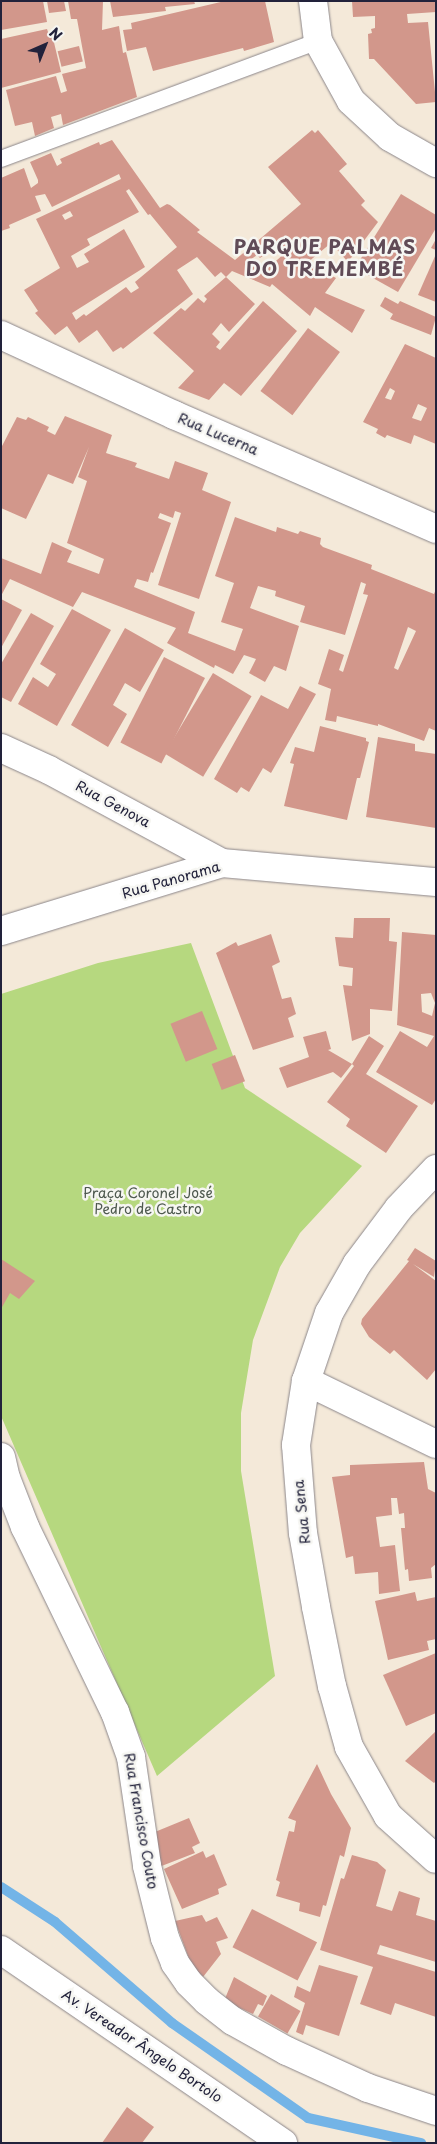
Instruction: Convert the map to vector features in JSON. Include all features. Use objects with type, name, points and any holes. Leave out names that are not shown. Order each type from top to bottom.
[{"type":"street","points":[[313,1],[318,41],[351,101],[390,137],[436,163]]},
{"type":"street","name":"Rua Lucerna","points":[[1,335],[174,415],[436,529]]},
{"type":"street","name":"Rua Genova","points":[[1,748],[66,779],[222,864]]},
{"type":"street","name":"Rua Panorama","points":[[1,931],[222,864],[436,882]]},
{"type":"street","name":"Rua Sena","points":[[436,1169],[400,1208],[357,1264],[329,1313],[306,1381],[296,1445],[303,1533],[332,1686],[349,1747],[388,1816],[436,1859]]},
{"type":"street","points":[[306,1381],[436,1444]]},
{"type":"street","name":"Rua Francisco Couto","points":[[1,1457],[6,1478],[25,1527],[115,1712],[132,1758],[148,1866],[165,1938],[174,1963],[189,1983],[207,2001],[232,2021],[287,2051],[368,2088],[436,2110]]},
{"type":"street","name":"Av. Vereador Ângelo Bortolo","points":[[1,1950],[284,2143]]},
{"type":"lane","points":[[1,159],[318,41]]},
{"type":"green space","name":"Praça Coronel José Pedro de Castro","points":[[191,943],[245,1088],[362,1166],[300,1233],[280,1267],[253,1340],[241,1413],[241,1471],[275,1676],[157,1776],[1,1416],[1,994],[98,963]]},
{"type":"building","points":[[1,1],[43,1],[47,22],[1,30]]},
{"type":"building","points":[[47,1],[64,1],[66,11],[49,13]]},
{"type":"building","points":[[68,1],[103,1],[102,30],[119,26],[123,53],[126,52],[137,97],[63,125],[61,114],[51,117],[54,128],[35,136],[32,122],[15,126],[6,90],[56,76],[61,93],[67,91],[62,74],[86,68],[77,19],[71,19]]},
{"type":"building","points":[[110,1],[194,1],[195,4],[165,7],[166,11],[113,17]]},
{"type":"building","points":[[225,1],[265,1],[274,42],[244,51],[243,48],[153,71],[146,47],[127,51],[123,30],[132,29],[131,23]]},
{"type":"building","points":[[352,1],[435,1],[436,12],[407,14],[408,23],[428,22],[436,102],[416,104],[374,59],[369,59],[368,34],[372,33],[371,29],[375,28],[375,16],[353,17]]},
{"type":"building","points":[[47,29],[49,35],[52,34],[61,72],[1,88],[1,39]]},
{"type":"building","points":[[79,46],[83,62],[62,67],[58,51]]},
{"type":"building","points":[[312,130],[315,133],[318,130],[347,164],[339,171],[365,201],[361,205],[378,222],[348,262],[331,243],[307,263],[336,278],[325,293],[365,310],[352,333],[315,307],[310,316],[272,284],[270,287],[232,271],[226,277],[221,272],[215,277],[197,257],[177,270],[193,294],[123,349],[121,347],[113,352],[97,330],[79,343],[67,326],[55,335],[35,313],[38,311],[24,290],[60,268],[36,219],[121,179],[119,174],[52,207],[45,194],[35,196],[41,211],[9,225],[10,228],[1,231],[1,178],[24,168],[31,188],[38,183],[38,180],[30,162],[51,153],[57,166],[62,163],[60,159],[99,142],[100,145],[112,140],[160,208],[167,204],[170,205],[200,230],[197,232],[235,260],[301,204],[268,167]],"holes":[[[129,189],[148,215],[150,214],[177,247],[135,282],[139,288],[131,293],[126,287],[86,316],[84,314],[76,320],[72,313],[145,267],[124,229],[84,254],[89,262],[77,268],[71,256],[90,245],[87,239],[139,212],[126,191]],[[70,211],[73,216],[65,220],[62,215]],[[278,245],[285,253],[268,268],[250,260],[257,255],[260,258]]]},
{"type":"building","points":[[401,194],[436,215],[436,228],[398,292],[355,268]]},
{"type":"building","points":[[436,239],[436,250],[431,248]]},
{"type":"building","points":[[436,254],[436,302],[418,295]]},
{"type":"building","points":[[226,277],[255,304],[229,332],[221,323],[212,334],[220,342],[216,347],[220,350],[263,301],[297,331],[241,396],[224,383],[209,400],[178,388],[194,371],[153,333],[181,308],[185,311],[198,298],[204,303],[207,299],[204,296]]},
{"type":"building","points":[[385,297],[398,304],[400,301],[436,317],[431,335],[390,319],[393,314],[380,306]]},
{"type":"building","points":[[308,328],[340,352],[292,415],[260,391]]},
{"type":"building","points":[[405,344],[436,358],[436,444],[414,435],[411,444],[387,435],[385,438],[376,433],[378,429],[363,422]],"holes":[[[390,388],[395,391],[391,400],[385,398]],[[418,404],[427,408],[421,421],[412,418]]]},
{"type":"building","points":[[65,416],[112,435],[106,453],[137,463],[135,467],[169,479],[175,461],[208,473],[202,490],[231,502],[199,599],[158,585],[181,513],[175,511],[173,518],[160,513],[158,518],[171,523],[148,582],[137,579],[134,587],[195,612],[188,633],[235,651],[243,629],[221,622],[234,583],[215,576],[235,517],[276,532],[277,527],[298,534],[300,531],[321,538],[320,544],[323,547],[372,565],[371,569],[434,594],[436,589],[436,731],[429,728],[424,741],[378,724],[378,726],[337,716],[336,722],[325,720],[331,689],[318,684],[329,649],[344,655],[339,670],[343,672],[368,595],[363,594],[366,584],[361,582],[345,635],[300,622],[305,606],[275,596],[276,591],[258,586],[250,608],[299,626],[286,671],[274,666],[265,682],[249,673],[256,659],[244,655],[233,674],[215,665],[214,668],[167,643],[176,628],[82,592],[73,607],[10,579],[1,596],[1,558],[41,574],[52,542],[72,551],[67,562],[99,574],[104,559],[67,543],[87,481],[78,477],[89,447],[73,484],[48,474],[26,519],[1,508],[1,448],[17,417],[26,420],[28,417],[49,427],[47,431],[55,435]],"holes":[[[408,627],[416,631],[398,670],[394,668]]]},
{"type":"building","points":[[1,599],[22,610],[1,648]]},
{"type":"building","points":[[72,609],[111,630],[57,726],[18,704],[33,677],[48,687],[56,674],[40,664]]},
{"type":"building","points":[[31,613],[54,626],[11,702],[1,697],[1,664]]},
{"type":"building","points":[[125,628],[164,650],[140,692],[125,683],[113,705],[127,714],[108,747],[71,725]]},
{"type":"building","points":[[164,657],[205,678],[161,763],[120,743]]},
{"type":"building","points":[[213,673],[252,696],[203,777],[165,754]]},
{"type":"building","points":[[300,686],[316,694],[271,773],[263,768],[249,792],[241,787],[237,793],[214,779],[261,695],[288,709]]},
{"type":"building","points":[[320,726],[366,738],[366,741],[369,742],[360,778],[357,778],[347,820],[284,806],[294,764],[290,763],[295,747],[314,752]]},
{"type":"building","points":[[378,737],[415,744],[415,751],[436,754],[436,828],[366,817]]},
{"type":"building","points":[[354,918],[390,918],[389,941],[397,942],[392,1011],[370,1009],[370,1034],[352,1041],[343,985],[352,986],[353,968],[339,966],[335,937],[353,938]]},
{"type":"building","points":[[402,932],[436,935],[436,1099],[432,1105],[376,1072],[400,1031],[427,1047],[434,1036],[397,1025]],"holes":[[[431,993],[435,1003],[432,1016],[422,1012],[421,994]]]},
{"type":"building","points":[[271,934],[280,962],[272,966],[282,999],[291,997],[296,1014],[288,1018],[294,1037],[253,1050],[216,953],[236,942],[238,946]]},
{"type":"building","points":[[202,1011],[217,1049],[186,1062],[170,1024]]},
{"type":"building","points":[[326,1031],[331,1049],[328,1050],[352,1064],[341,1078],[333,1072],[287,1088],[279,1068],[309,1057],[303,1037]]},
{"type":"building","points":[[369,1036],[384,1046],[366,1074],[418,1106],[386,1153],[346,1126],[350,1119],[327,1102],[354,1066],[352,1064]]},
{"type":"building","points":[[235,1055],[245,1081],[222,1090],[212,1064]]},
{"type":"building","points":[[415,1248],[436,1261],[434,1277],[413,1264],[436,1281],[436,1369],[427,1380],[394,1350],[390,1354],[369,1337],[361,1324],[362,1319],[409,1261],[407,1260]]},
{"type":"building","points":[[1,1259],[35,1281],[19,1299],[10,1293],[1,1309]]},
{"type":"building","points":[[424,1462],[428,1489],[436,1493],[436,1564],[431,1568],[432,1578],[409,1581],[408,1569],[405,1570],[401,1528],[405,1528],[404,1513],[399,1514],[397,1498],[391,1498],[392,1515],[376,1517],[380,1547],[395,1545],[400,1591],[379,1594],[378,1572],[355,1574],[353,1556],[346,1558],[332,1477],[350,1475],[350,1465]]},
{"type":"building","points":[[415,1592],[417,1601],[436,1597],[436,1639],[427,1641],[429,1650],[388,1660],[375,1601]]},
{"type":"building","points":[[436,1653],[436,1713],[406,1726],[383,1675]]},
{"type":"building","points":[[436,1731],[436,1781],[434,1783],[405,1761]]},
{"type":"building","points":[[317,1764],[331,1794],[351,1828],[344,1857],[340,1855],[326,1906],[323,1905],[320,1917],[299,1911],[300,1903],[276,1896],[280,1882],[276,1880],[289,1831],[294,1832],[296,1821],[288,1818]]},
{"type":"building","points":[[189,1818],[200,1843],[192,1847],[195,1853],[159,1867],[150,1834]]},
{"type":"building","points":[[203,1851],[206,1858],[214,1854],[227,1885],[218,1889],[219,1894],[182,1909],[164,1869]]},
{"type":"building","points":[[352,1855],[377,1862],[386,1870],[376,1906],[392,1911],[399,1891],[420,1898],[416,1915],[436,1921],[436,1962],[380,1945],[377,1954],[436,1972],[436,2017],[395,2003],[391,2015],[360,2004],[373,1967],[320,1950],[341,1878],[344,1879]]},
{"type":"building","points":[[252,1909],[317,1942],[298,1980],[232,1947]]},
{"type":"building","points":[[202,1915],[206,1922],[217,1917],[228,1938],[216,1942],[221,1954],[203,1977],[191,1964],[175,1921]]},
{"type":"building","points":[[319,1965],[358,1976],[339,2036],[306,2025],[303,2035],[296,2032],[305,2003],[294,1997],[297,1986],[310,1992]]},
{"type":"building","points":[[234,1977],[267,1996],[263,2006],[258,2004],[253,2014],[224,2001]]},
{"type":"building","points":[[271,1994],[300,2011],[287,2034],[258,2017]]},
{"type":"building","points":[[127,2107],[154,2127],[142,2143],[102,2143]]},
{"type":"waterway","points":[[1,1887],[55,1922],[172,2023],[308,2118],[421,2143]]},
{"type":"district","name":"PARQUE PALMAS DO TREMEMBÉ","points":[[325,258]]}]
